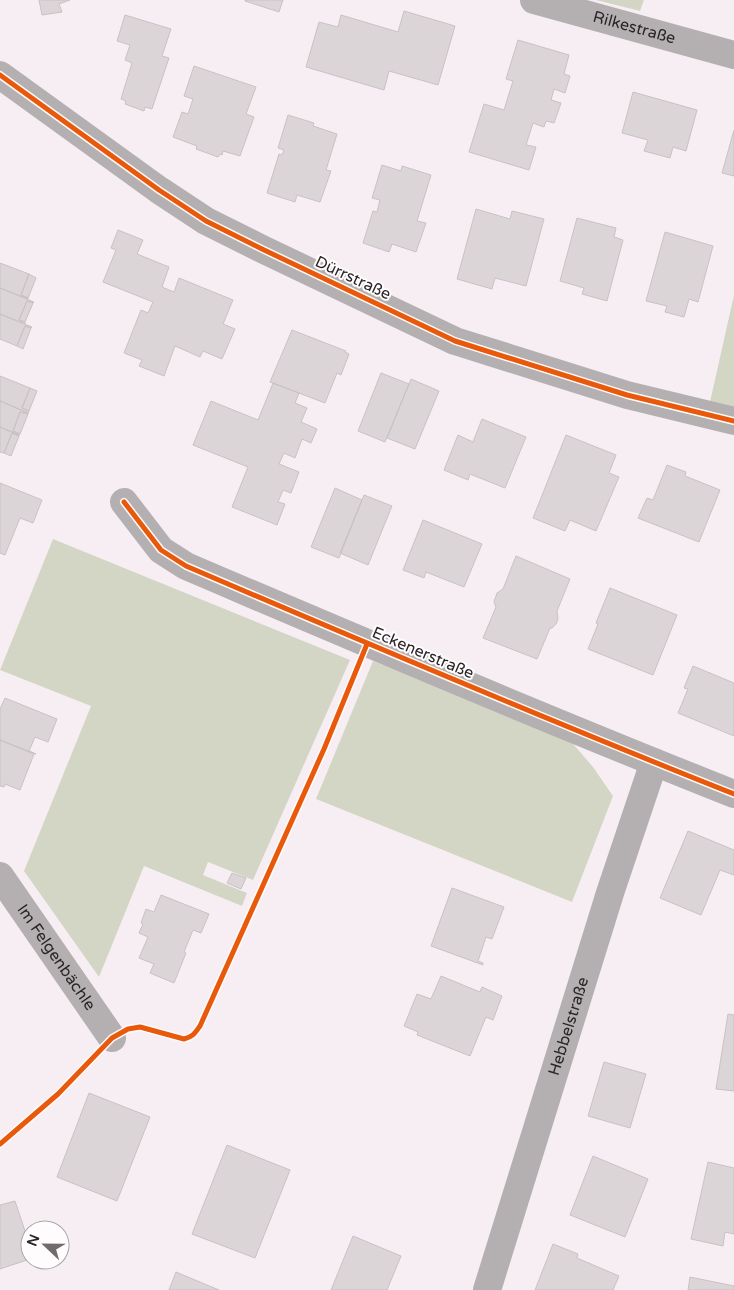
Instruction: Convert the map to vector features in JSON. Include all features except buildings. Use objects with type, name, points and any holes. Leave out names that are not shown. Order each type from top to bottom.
[{"type":"street","name":"Rilkestraße","points":[[534,0],[734,55]]},
{"type":"street","name":"Dürrstraße","points":[[0,74],[159,190],[206,221],[455,341],[627,395],[734,422]]},
{"type":"street","name":"Eckenerstraße","points":[[124,502],[161,550],[186,566],[367,644],[734,794]]},
{"type":"street","name":"Hebbelstraße","points":[[487,1290],[610,893],[654,762]]},
{"type":"street","name":"Im Felgenbächle","points":[[0,876],[112,1038]]},
{"type":"green space","points":[[596,0],[644,0],[640,11]]},
{"type":"green space","points":[[734,295],[734,407],[710,402]]},
{"type":"green space","points":[[53,539],[350,660],[253,880],[208,862],[203,875],[247,893],[242,906],[144,866],[99,977],[24,871],[91,706],[0,670]]},
{"type":"green space","points":[[373,661],[568,738],[593,767],[613,796],[572,902],[316,799]]},
{"type":"cycle path","points":[[0,75],[159,190],[206,221],[455,341],[627,395],[734,421]]},
{"type":"cycle path","points":[[124,502],[161,550],[186,566],[459,682],[734,794]]},
{"type":"cycle path","points":[[0,1144],[58,1094],[112,1038],[128,1029],[140,1027],[184,1039],[192,1036],[197,1031],[324,749],[367,644]]}]
